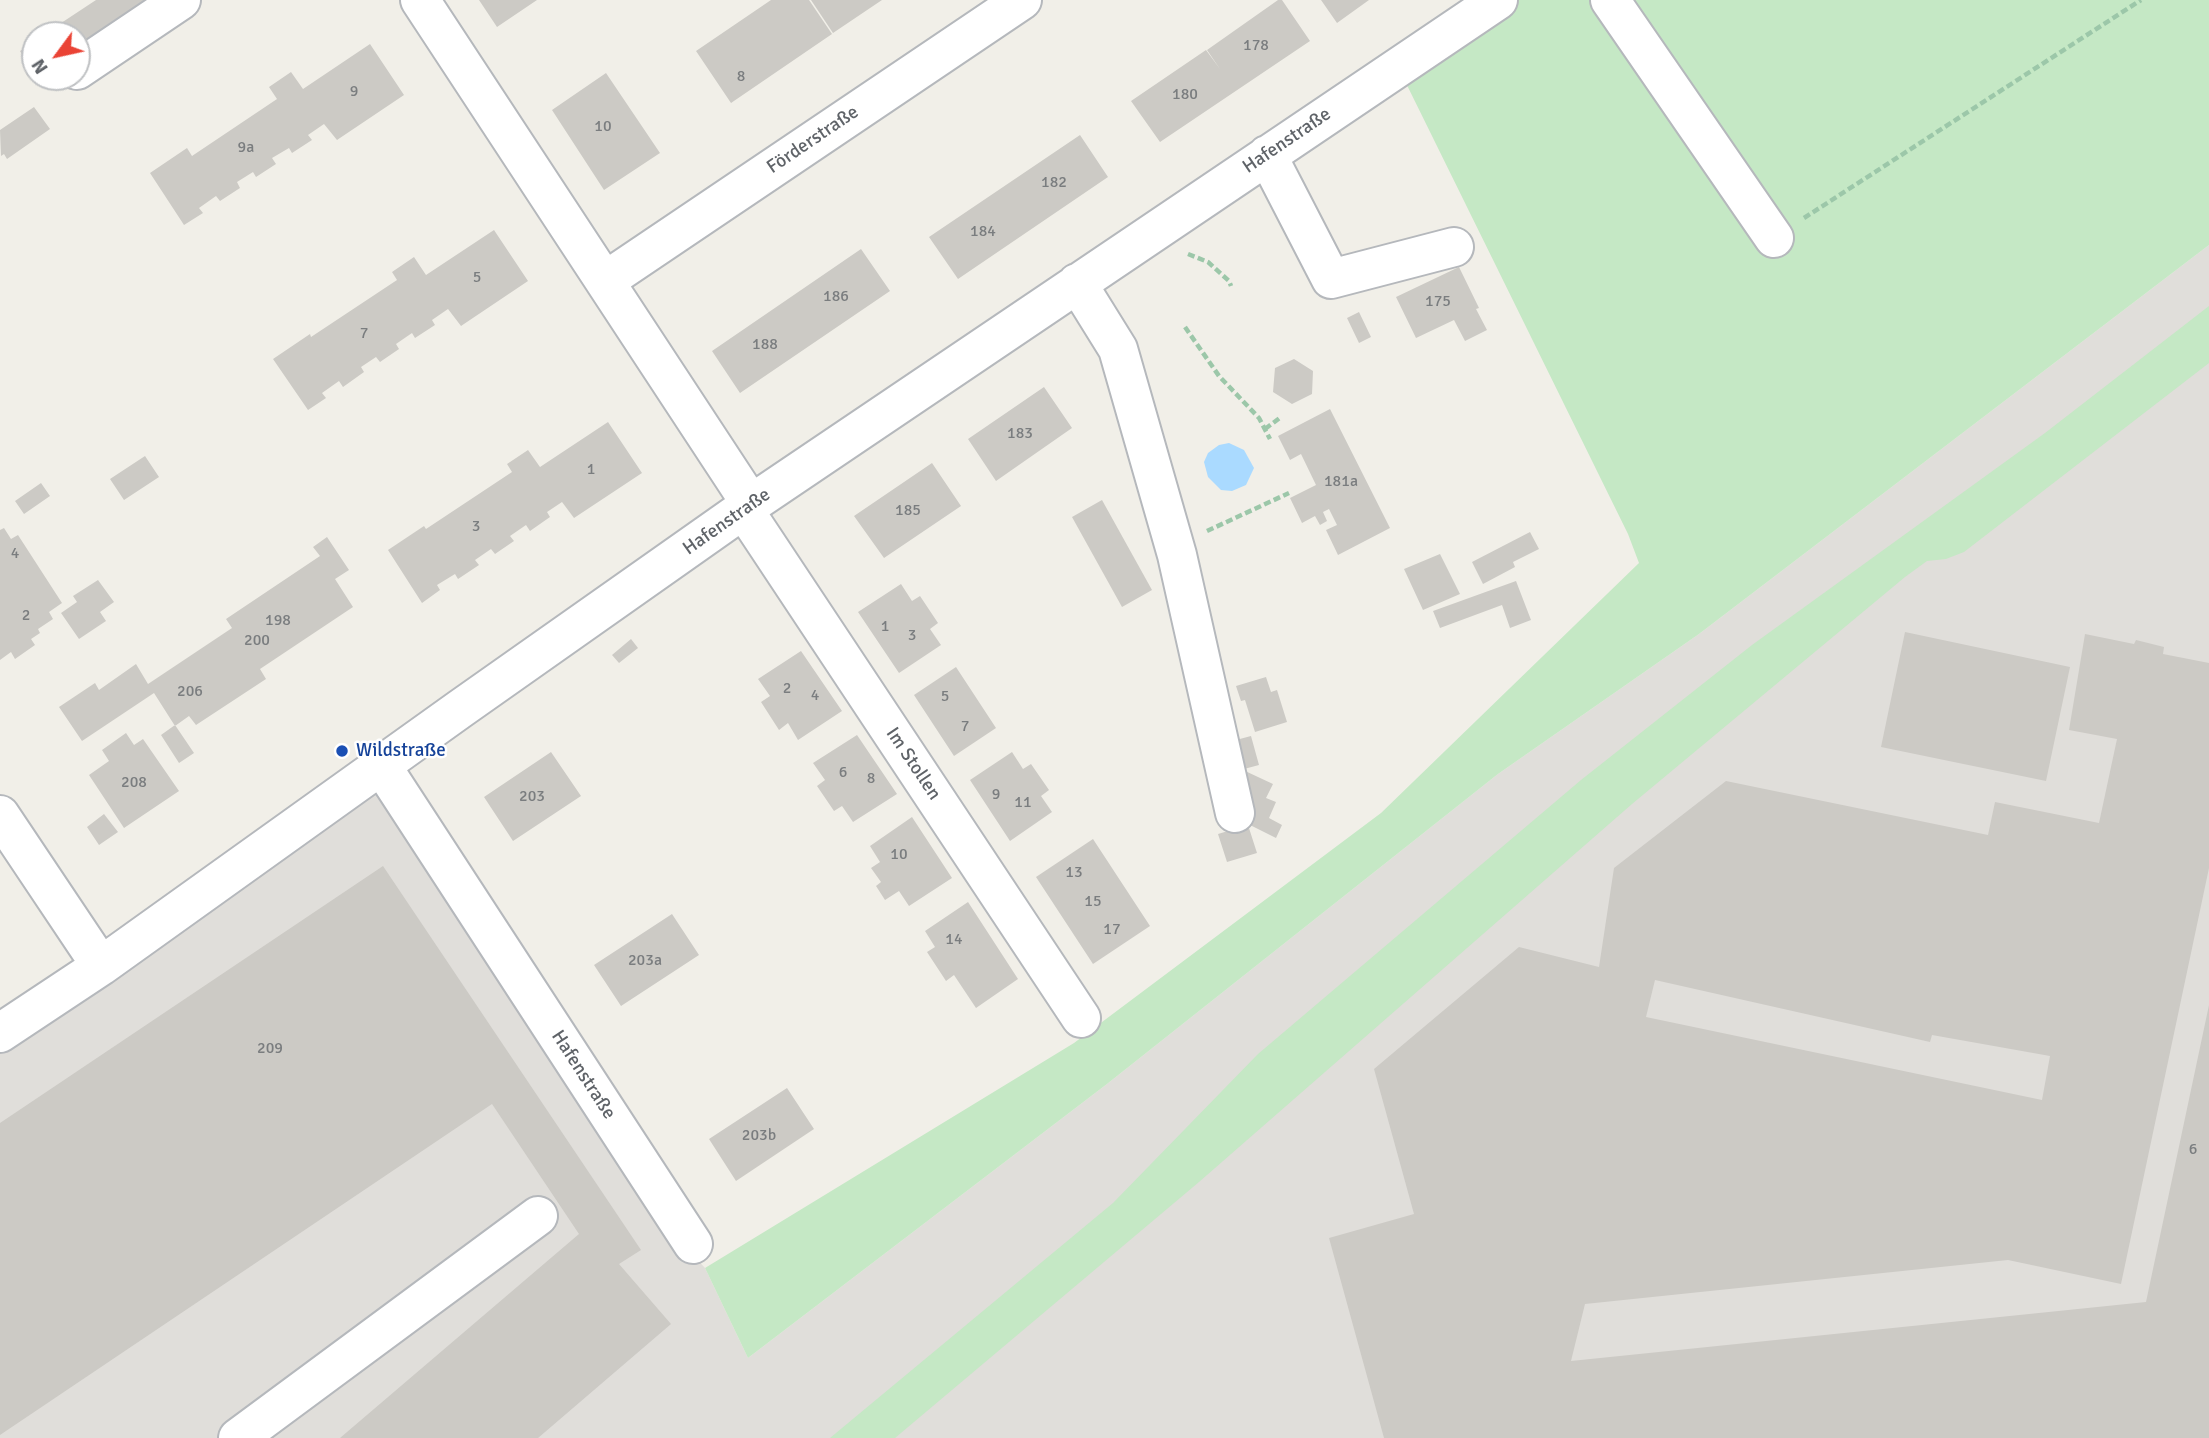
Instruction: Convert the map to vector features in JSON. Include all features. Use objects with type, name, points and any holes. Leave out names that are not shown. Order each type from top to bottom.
[{"type":"street","points":[[91,61],[181,0]]},
{"type":"street","points":[[420,0],[605,281],[747,507]]},
{"type":"street","name":"Förderstraße","points":[[605,281],[1023,0]]},
{"type":"street","name":"Hafenstraße","points":[[0,1033],[102,966],[747,507],[1498,0]]},
{"type":"street","points":[[1611,0],[1774,238]]},
{"type":"street","points":[[1267,155],[1331,279],[1454,247]]},
{"type":"street","points":[[1077,283],[1118,349],[1174,546],[1235,813]]},
{"type":"street","name":"Im Stollen","points":[[747,507],[1081,1018]]},
{"type":"street","name":"Hafenstraße","points":[[381,765],[693,1244]]},
{"type":"street","points":[[0,815],[102,966]]},
{"type":"street","points":[[238,1438],[538,1216]]},
{"type":"path","points":[[1774,238],[2141,0]]},
{"type":"path","points":[[1163,225],[1189,256],[1208,262],[1231,286]]},
{"type":"path","points":[[1185,327],[1219,376],[1259,418],[1270,439]]},
{"type":"path","points":[[1265,429],[1281,417]]},
{"type":"path","points":[[1174,546],[1289,493]]},
{"type":"shaded area","points":[[2209,245],[2209,1438],[0,1438],[0,1041],[382,772],[688,1250],[705,1268],[748,1358],[1107,1084],[1498,774],[1699,634]]},
{"type":"green space","points":[[1506,0],[2209,0],[2209,245],[1699,634],[1498,774],[1107,1084],[748,1358],[705,1268],[1074,1043],[1381,813],[1639,563],[1628,534],[1401,73]]},
{"type":"green space","points":[[2209,306],[2209,363],[1964,552],[1946,559],[1927,561],[1905,577],[1632,804],[1199,1182],[895,1438],[830,1438],[1113,1203],[1258,1054],[1581,780],[1752,645],[2045,433]]},
{"type":"water","points":[[1229,443],[1244,450],[1254,468],[1246,485],[1232,491],[1221,490],[1208,477],[1204,462],[1208,453],[1219,445]]},
{"type":"building","points":[[96,0],[153,0],[91,41],[91,21],[64,21]]},
{"type":"building","points":[[479,0],[537,0],[497,27]]},
{"type":"building","points":[[771,0],[809,0],[832,34],[731,103],[696,51]]},
{"type":"building","points":[[811,0],[882,0],[833,33]]},
{"type":"building","points":[[1278,0],[1282,0],[1310,41],[1160,142],[1131,101],[1206,50],[1220,69],[1207,50]]},
{"type":"building","points":[[1321,0],[1369,0],[1337,23]]},
{"type":"building","points":[[370,44],[404,95],[337,140],[324,124],[308,135],[312,140],[292,153],[289,148],[272,158],[276,164],[256,177],[253,172],[237,182],[240,188],[220,201],[216,196],[199,208],[203,213],[184,225],[150,173],[187,148],[192,156],[277,99],[269,87],[291,72],[303,89]]},
{"type":"building","points":[[606,73],[660,153],[604,190],[552,110]]},
{"type":"building","points":[[34,107],[50,129],[7,159],[4,154],[1,156],[0,130]]},
{"type":"building","points":[[1080,135],[1108,177],[958,279],[929,237]]},
{"type":"building","points":[[494,230],[528,281],[461,326],[448,309],[432,320],[435,325],[415,338],[412,333],[396,344],[399,349],[380,362],[376,357],[361,367],[364,372],[343,387],[339,381],[322,393],[326,398],[308,410],[273,359],[397,280],[392,272],[414,257],[426,275]]},
{"type":"building","points":[[861,249],[890,291],[740,393],[712,351]]},
{"type":"building","points":[[1459,267],[1487,330],[1465,341],[1454,320],[1416,338],[1396,297]]},
{"type":"building","points":[[1359,312],[1371,337],[1359,343],[1347,318]]},
{"type":"building","points":[[1294,359],[1313,371],[1312,394],[1292,404],[1273,392],[1275,368]]},
{"type":"building","points":[[1044,387],[1072,428],[996,481],[968,439]]},
{"type":"building","points":[[1330,409],[1390,528],[1338,555],[1326,530],[1337,525],[1329,509],[1323,512],[1327,521],[1320,525],[1315,516],[1302,523],[1290,498],[1316,485],[1301,454],[1290,460],[1278,436]]},
{"type":"building","points":[[608,422],[642,473],[574,518],[562,502],[547,512],[550,517],[530,531],[526,525],[510,536],[514,541],[495,554],[491,549],[475,560],[479,565],[458,579],[455,574],[437,585],[440,590],[422,603],[388,550],[424,526],[426,529],[512,472],[507,464],[528,450],[540,467]]},
{"type":"building","points":[[145,456],[159,477],[124,500],[110,479]]},
{"type":"building","points":[[932,463],[961,506],[884,558],[854,516]]},
{"type":"building","points":[[41,483],[50,496],[24,514],[15,501]]},
{"type":"building","points":[[1102,500],[1152,590],[1122,607],[1072,517]]},
{"type":"building","points":[[4,528],[11,539],[18,535],[62,603],[49,612],[53,619],[38,629],[40,633],[31,639],[35,645],[15,659],[11,652],[0,660],[0,530]]},
{"type":"building","points":[[1530,532],[1539,549],[1513,562],[1515,567],[1483,584],[1472,562]]},
{"type":"building","points":[[327,537],[349,570],[335,579],[353,607],[260,669],[266,679],[196,725],[189,716],[175,726],[154,693],[82,741],[59,707],[95,683],[99,690],[136,664],[148,684],[232,628],[226,619],[320,556],[313,547]]},
{"type":"building","points":[[1440,554],[1460,594],[1423,610],[1404,569]]},
{"type":"building","points":[[98,580],[114,602],[100,612],[106,621],[79,639],[61,613],[77,602],[73,596]]},
{"type":"building","points":[[1516,581],[1531,620],[1510,628],[1502,605],[1440,628],[1433,611]]},
{"type":"building","points":[[901,584],[912,601],[920,596],[938,623],[930,629],[941,645],[899,673],[858,612]]},
{"type":"building","points":[[1905,632],[2070,667],[2046,781],[1881,747]]},
{"type":"building","points":[[2085,634],[2134,644],[2136,640],[2164,647],[2163,654],[2209,663],[2209,868],[2121,1284],[2008,1260],[1585,1304],[1571,1361],[2146,1302],[2209,1005],[2209,1438],[1384,1438],[1329,1238],[1414,1214],[1374,1069],[1519,947],[1599,967],[1614,868],[1726,781],[1988,835],[1995,802],[2099,823],[2117,739],[2069,730]],"holes":[[[1655,980],[1930,1042],[1932,1035],[2050,1056],[2042,1100],[1646,1017]]]},
{"type":"building","points":[[631,639],[638,648],[619,663],[612,655]]},
{"type":"building","points":[[801,651],[842,711],[798,740],[788,723],[779,730],[761,702],[770,696],[758,679]]},
{"type":"building","points":[[956,667],[996,728],[954,756],[914,695]]},
{"type":"building","points":[[1266,677],[1271,692],[1277,690],[1287,722],[1255,732],[1245,700],[1241,701],[1236,686]]},
{"type":"building","points":[[175,725],[194,753],[179,763],[161,735]]},
{"type":"building","points":[[126,733],[134,745],[143,739],[179,791],[124,828],[89,775],[109,761],[102,750]]},
{"type":"building","points":[[857,735],[897,794],[853,822],[842,806],[834,811],[817,786],[825,780],[813,763]]},
{"type":"building","points":[[1251,736],[1259,765],[1244,769],[1236,740]]},
{"type":"building","points":[[551,752],[581,796],[513,841],[484,797]]},
{"type":"building","points":[[1012,752],[1023,769],[1031,764],[1049,790],[1041,796],[1052,812],[1010,841],[970,780]]},
{"type":"building","points":[[1243,770],[1273,784],[1266,798],[1276,802],[1269,818],[1282,825],[1276,838],[1248,824],[1255,811],[1243,805],[1250,790],[1236,784]]},
{"type":"building","points":[[104,814],[118,832],[99,845],[87,827]]},
{"type":"building","points":[[912,817],[952,878],[909,906],[899,891],[885,900],[876,886],[881,882],[871,868],[880,862],[870,846]]},
{"type":"building","points":[[1248,825],[1257,853],[1227,862],[1218,834]]},
{"type":"building","points":[[1093,839],[1150,926],[1093,964],[1036,877]]},
{"type":"building","points":[[383,866],[641,1250],[619,1264],[671,1324],[538,1438],[340,1438],[579,1234],[492,1104],[0,1435],[0,1123]]},
{"type":"building","points":[[968,902],[1018,979],[976,1008],[954,975],[946,981],[927,952],[935,947],[925,931]]},
{"type":"building","points":[[672,914],[699,955],[621,1006],[594,965]]},
{"type":"building","points":[[787,1088],[814,1129],[736,1181],[709,1139]]},
{"type":"place","name":"Wildstraße","points":[[342,751]]}]
